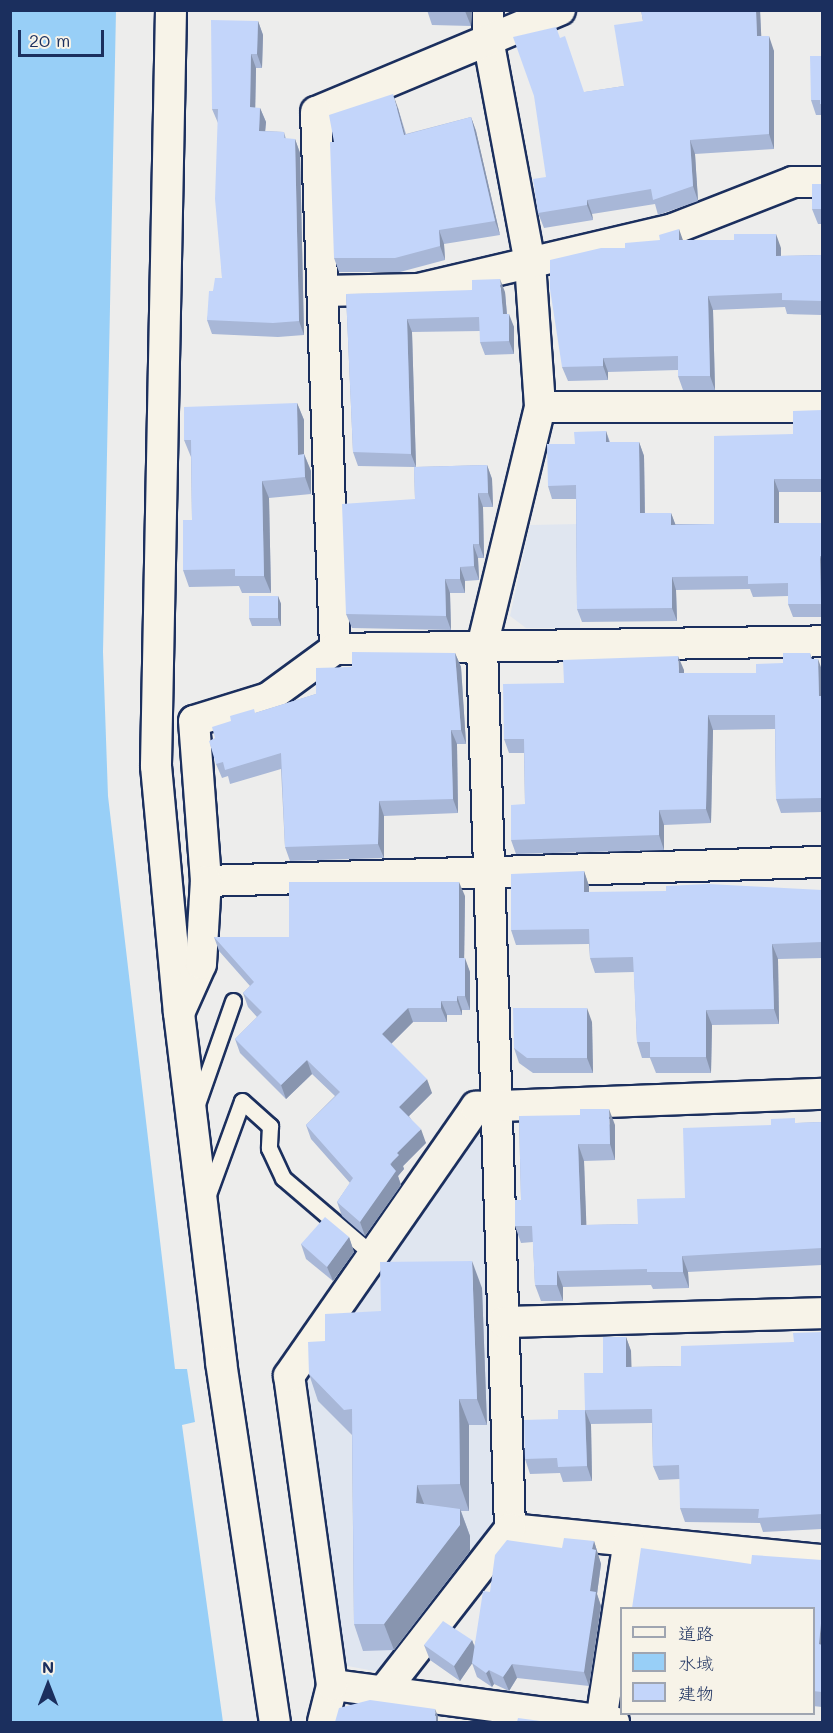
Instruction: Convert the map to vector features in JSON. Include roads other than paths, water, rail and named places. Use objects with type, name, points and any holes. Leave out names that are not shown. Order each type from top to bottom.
[{"type":"street","points":[[335,649],[316,112],[488,25],[560,10]]},
{"type":"street","points":[[176,17],[156,766],[178,1013],[221,1362],[275,1722]]},
{"type":"street","points":[[383,1692],[510,1530],[482,647],[540,407],[530,262],[488,25]]},
{"type":"street","points":[[322,291],[418,289],[673,229],[793,182],[822,182]]},
{"type":"street","points":[[540,407],[822,407]]},
{"type":"street","points":[[178,1013],[201,964],[206,881],[194,721],[268,698],[335,649],[822,641]]},
{"type":"street","points":[[206,881],[822,862]]},
{"type":"street","points":[[323,1722],[332,1684],[290,1376],[476,1107],[822,1094]]},
{"type":"street","points":[[504,1322],[822,1313]]},
{"type":"street","points":[[510,1530],[822,1560]]},
{"type":"street","points":[[621,1607],[629,1541]]},
{"type":"street","points":[[332,1684],[607,1722],[620,1615]]},
{"type":"lane","points":[[192,1122],[233,1001]]},
{"type":"lane","points":[[202,1208],[220,1170],[226,1136],[242,1101],[270,1126],[269,1148],[283,1178],[373,1255]]},
{"type":"water","points":[[11,10],[116,11],[103,652],[108,796],[175,1369],[187,1369],[195,1422],[182,1425],[223,1722],[11,1722]]}]
